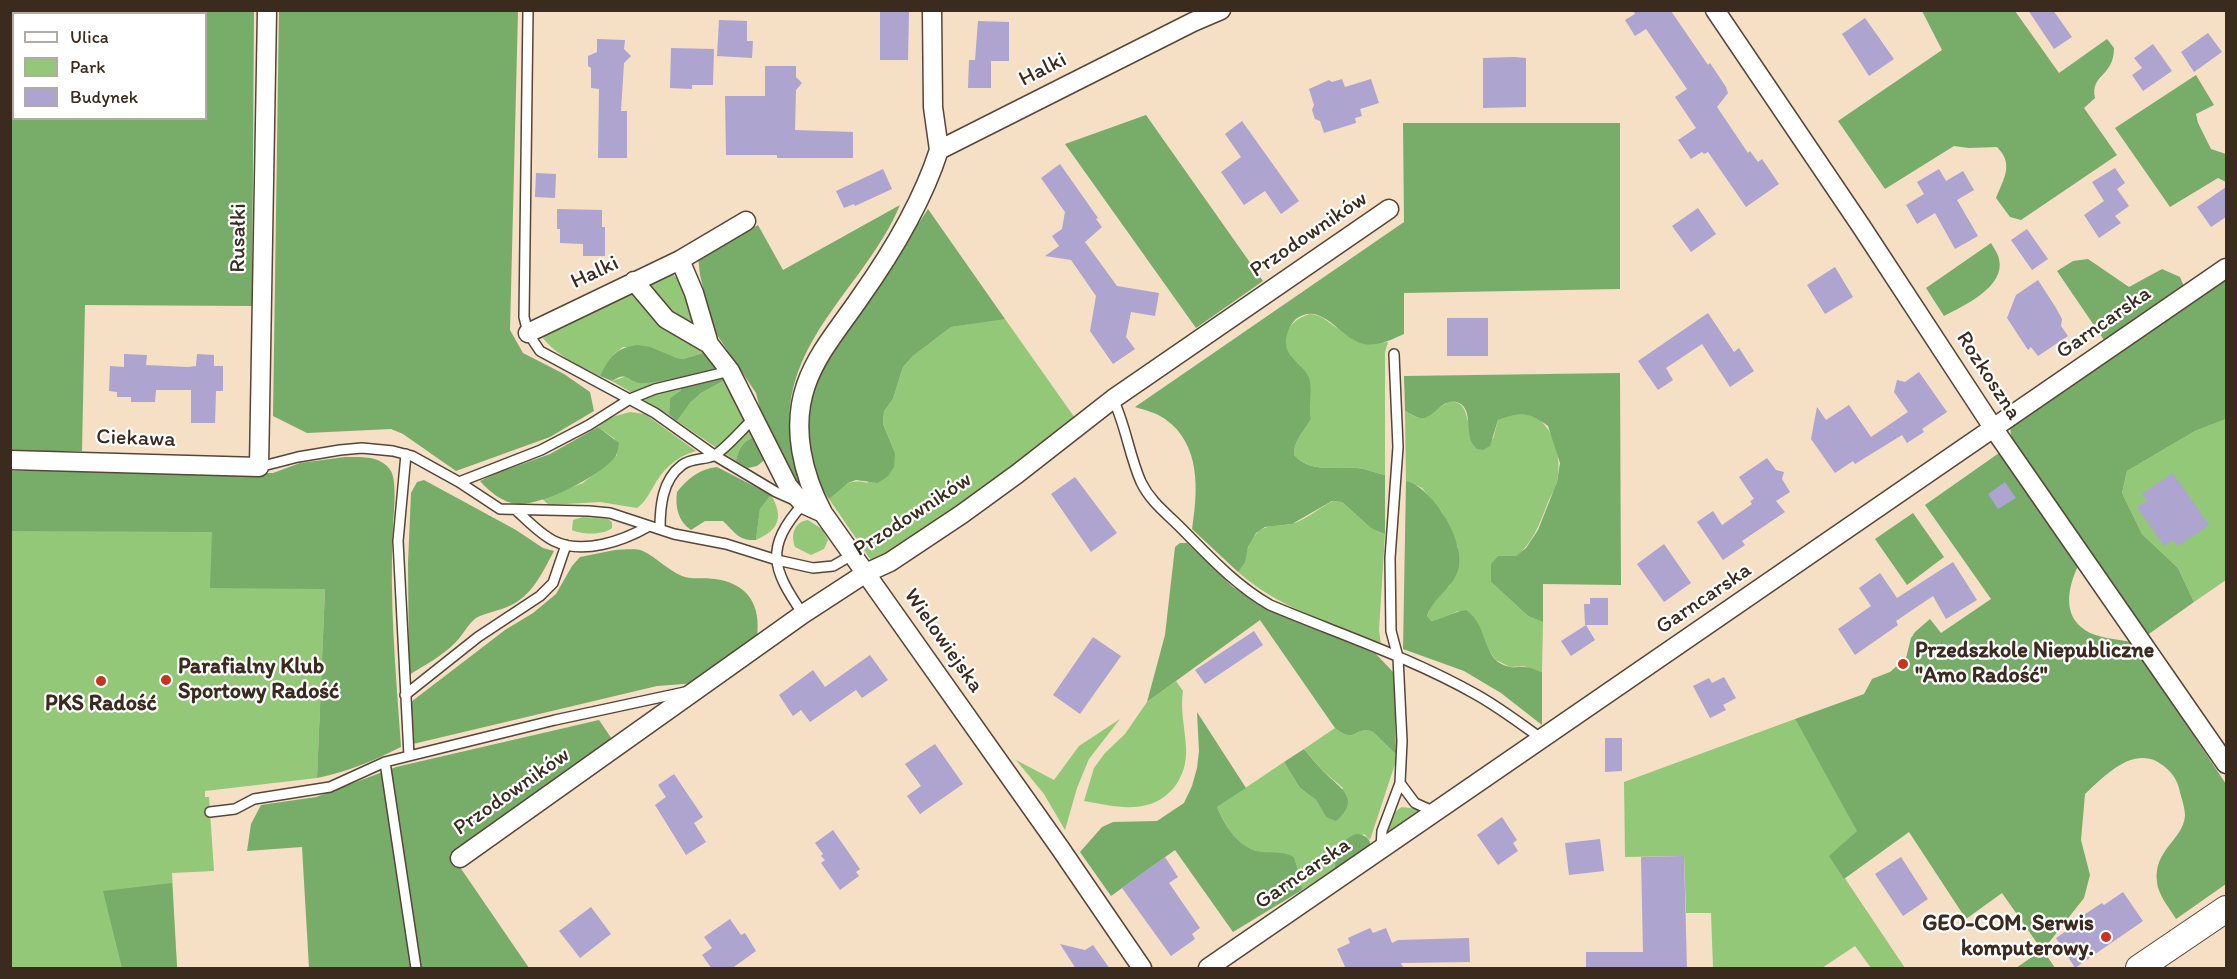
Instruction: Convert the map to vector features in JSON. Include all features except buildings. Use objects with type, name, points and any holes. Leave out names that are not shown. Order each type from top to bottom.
[{"type":"main road","points":[[2139,969],[2226,909]]},
{"type":"street","name":"Rusałki","points":[[259,467],[267,10]]},
{"type":"street","points":[[932,10],[933,107],[939,150]]},
{"type":"street","name":"Halki","points":[[939,150],[1221,10]]},
{"type":"street","name":"Rozkoszna","points":[[1715,10],[1861,226],[1994,429],[2226,765]]},
{"type":"street","name":"Wielowiejska","points":[[939,150],[918,202],[888,255],[827,343],[806,385],[799,430],[807,478],[823,513],[1060,848],[1142,969]]},
{"type":"street","name":"Przodowników","points":[[460,858],[802,614],[866,573],[890,562],[962,514],[1113,399],[1389,209]]},
{"type":"street","name":"Halki","points":[[528,333],[680,260],[746,221]]},
{"type":"street","points":[[680,260],[694,293],[709,344],[730,371],[788,486],[803,504],[823,513]]},
{"type":"street","name":"Garncarska","points":[[1208,969],[2226,268]]},
{"type":"street","points":[[634,281],[666,319],[709,344]]},
{"type":"street","name":"Ciekawa","points":[[10,460],[259,467]]},
{"type":"lane","points":[[528,10],[524,317],[528,333],[540,351],[655,413],[714,456],[776,492],[803,504],[789,520],[780,536],[777,560],[780,578],[802,614]]},
{"type":"lane","points":[[1380,850],[1382,831],[1400,783],[1402,741],[1398,657],[1391,631],[1390,558],[1398,447],[1394,354]]},
{"type":"lane","points":[[459,482],[541,450],[589,425],[630,399],[655,389],[730,371]]},
{"type":"lane","points":[[1113,399],[1124,425],[1136,468],[1148,495],[1207,556],[1251,594],[1270,605],[1398,657],[1476,694],[1542,739]]},
{"type":"lane","points":[[660,529],[661,501],[668,483],[681,465],[714,456],[754,418]]},
{"type":"lane","points":[[259,467],[298,457],[351,449],[380,449],[406,454],[459,482],[500,509],[610,513],[660,529],[813,568],[833,566],[852,555]]},
{"type":"lane","points":[[406,454],[398,541],[409,756]]},
{"type":"lane","points":[[517,511],[553,540],[566,545],[583,547],[630,537],[649,526]]},
{"type":"lane","points":[[405,695],[477,637],[540,596],[553,583],[566,545]]},
{"type":"lane","points":[[210,812],[235,809],[254,799],[330,787],[385,762],[409,756],[555,720],[698,690]]},
{"type":"lane","points":[[385,762],[416,969]]},
{"type":"lane","points":[[1400,783],[1415,803],[1437,813]]},
{"type":"green space","points":[[11,10],[254,11],[252,306],[85,305],[82,451],[11,451]]},
{"type":"green space","points":[[279,11],[518,11],[510,330],[523,353],[564,374],[590,392],[594,411],[550,437],[456,471],[403,434],[391,429],[307,433],[273,416]]},
{"type":"green space","points":[[1922,11],[2015,11],[2059,73],[2107,39],[2114,48],[2113,57],[2107,70],[2096,84],[2095,98],[2084,108],[2117,155],[2021,220],[2010,217],[1996,198],[2006,171],[2005,159],[1997,147],[1954,146],[1885,189],[1838,121],[1942,50]]},
{"type":"green space","points":[[2196,75],[2214,105],[2196,114],[2198,123],[2211,149],[2226,154],[2226,182],[2218,178],[2170,207],[2115,128]]},
{"type":"green space","points":[[1146,115],[1263,281],[1196,328],[1065,144]]},
{"type":"green space","points":[[1403,123],[1620,123],[1620,289],[1404,293],[1404,334],[1383,343],[1371,345],[1352,339],[1329,321],[1313,314],[1296,319],[1288,330],[1286,344],[1289,354],[1309,378],[1311,419],[1298,440],[1294,455],[1308,465],[1316,467],[1357,468],[1385,475],[1385,534],[1372,529],[1342,502],[1332,501],[1292,524],[1265,527],[1256,533],[1248,547],[1245,562],[1238,572],[1192,529],[1196,484],[1191,455],[1185,441],[1177,429],[1165,419],[1155,413],[1135,407],[1404,222]]},
{"type":"green space","points":[[900,205],[885,234],[812,342],[799,371],[791,402],[790,436],[806,489],[801,493],[764,424],[756,393],[713,329],[698,257],[758,225],[783,270]]},
{"type":"green space","points":[[928,209],[1005,319],[951,327],[913,356],[903,367],[893,399],[884,411],[883,424],[895,453],[894,467],[888,476],[878,483],[856,480],[848,483],[829,499],[813,476],[809,448],[809,405],[820,373]]},
{"type":"green space","points":[[1991,243],[1999,259],[1996,278],[1990,287],[1972,301],[1944,316],[1926,288]]},
{"type":"green space","points":[[2088,259],[2129,287],[2162,269],[2180,277],[2185,289],[2106,343],[2057,271],[2073,261]]},
{"type":"green space","points":[[671,273],[682,282],[701,333],[662,306],[652,291],[650,283]]},
{"type":"green space","points":[[2226,277],[2226,419],[2195,431],[2127,471],[2122,493],[2142,534],[2178,568],[2194,602],[2146,636],[2017,449],[2010,426],[2034,412]]},
{"type":"green space","points":[[631,292],[666,328],[684,337],[703,353],[683,359],[651,347],[623,347],[614,354],[600,376],[561,355],[541,336]]},
{"type":"green space","points":[[1310,314],[1368,342],[1388,342],[1385,352],[1385,475],[1357,468],[1316,467],[1301,461],[1294,455],[1298,440],[1311,419],[1310,390],[1300,365],[1291,357],[1285,342],[1288,329],[1292,324]]},
{"type":"green space","points":[[1005,319],[1075,418],[976,495],[873,563],[829,499],[850,483],[867,483],[895,453],[883,424],[884,411],[893,399],[903,367],[913,356],[951,327]]},
{"type":"green space","points":[[637,345],[651,347],[683,359],[703,353],[719,366],[727,379],[701,393],[690,403],[677,421],[669,415],[670,398],[681,390],[673,379],[639,383],[624,376],[612,381],[600,376],[614,354],[623,348]]},
{"type":"green space","points":[[1620,373],[1621,585],[1543,584],[1543,622],[1528,616],[1491,582],[1491,564],[1498,556],[1516,556],[1526,548],[1538,530],[1557,482],[1560,463],[1548,426],[1529,415],[1518,414],[1506,417],[1498,420],[1490,446],[1483,450],[1477,449],[1471,441],[1468,416],[1461,404],[1450,402],[1423,418],[1405,411],[1404,376]]},
{"type":"green space","points":[[629,377],[639,383],[673,379],[681,390],[670,398],[669,415],[612,381]]},
{"type":"green space","points":[[727,379],[758,436],[743,444],[736,461],[677,421],[690,403],[701,393]]},
{"type":"green space","points":[[1451,401],[1461,405],[1468,421],[1493,439],[1498,420],[1521,414],[1534,417],[1542,422],[1554,440],[1558,461],[1557,481],[1536,531],[1516,557],[1498,556],[1491,565],[1491,582],[1528,616],[1543,622],[1542,672],[1523,666],[1510,667],[1496,660],[1458,611],[1441,619],[1430,621],[1427,616],[1439,595],[1450,585],[1458,547],[1442,512],[1422,488],[1406,481],[1405,411],[1422,418]]},
{"type":"green space","points":[[630,412],[645,414],[696,451],[670,465],[637,508],[600,502],[549,505],[542,499],[583,483],[617,455],[615,439],[598,427],[608,418]]},
{"type":"green space","points":[[2226,419],[2226,580],[2194,602],[2178,568],[2142,534],[2122,493],[2127,471],[2195,431]]},
{"type":"green space","points":[[598,427],[619,443],[616,455],[608,464],[571,488],[531,503],[520,504],[498,497],[480,481],[550,454]]},
{"type":"green space","points":[[758,436],[768,457],[757,466],[748,468],[736,461],[737,456],[746,442]]},
{"type":"green space","points":[[1999,453],[2078,566],[2069,600],[2073,617],[2085,630],[2095,635],[2131,642],[2226,784],[2226,884],[2176,919],[2162,897],[2157,882],[2159,862],[2179,832],[2185,816],[2178,784],[2173,776],[2156,761],[2146,758],[2136,759],[2118,767],[2085,794],[2081,840],[2090,875],[2084,898],[2043,950],[2055,968],[2016,968],[2042,950],[2002,893],[1966,919],[1909,832],[1844,879],[1829,856],[1857,831],[1795,719],[1864,694],[1872,679],[1890,672],[1906,658],[1911,638],[1930,619],[1941,633],[1991,599],[1925,505]]},
{"type":"green space","points":[[364,457],[382,462],[393,476],[395,498],[392,609],[401,747],[360,766],[317,778],[325,589],[210,588],[212,532],[11,531],[10,471],[273,473],[300,463]]},
{"type":"green space","points":[[717,467],[771,495],[760,509],[756,540],[741,537],[723,521],[705,521],[691,530],[680,518],[677,508],[677,492],[695,475]]},
{"type":"green space","name":"Parafialny Klub Sportowy Radość","points":[[11,471],[249,472],[325,589],[317,778],[205,791],[205,797],[209,797],[214,871],[172,873],[177,968],[11,968]]},
{"type":"green space","points":[[424,480],[516,530],[543,548],[554,551],[530,591],[516,603],[476,618],[450,648],[409,675],[408,563],[411,493],[417,482]]},
{"type":"green space","points":[[1406,481],[1416,485],[1436,503],[1451,529],[1459,555],[1459,566],[1454,579],[1427,616],[1431,621],[1466,610],[1474,617],[1489,651],[1500,663],[1542,672],[1542,725],[1501,693],[1464,671],[1403,649]]},
{"type":"green space","points":[[771,495],[777,510],[777,522],[770,532],[756,540],[760,509]]},
{"type":"green space","points":[[1333,501],[1342,502],[1372,529],[1385,534],[1379,630],[1381,645],[1288,605],[1238,572],[1250,543],[1260,531],[1268,527],[1297,522]]},
{"type":"green space","points":[[1913,513],[1944,557],[1907,585],[1875,539]]},
{"type":"green space","points":[[583,517],[608,519],[612,522],[612,528],[593,534],[572,530],[573,520]]},
{"type":"green space","points":[[808,520],[822,529],[828,540],[824,549],[811,555],[795,547],[793,538],[796,527]]},
{"type":"green space","points":[[1180,543],[1187,543],[1233,587],[1272,611],[1376,654],[1394,673],[1396,754],[1371,731],[1365,730],[1347,735],[1335,728],[1260,620],[1147,702],[1165,635],[1175,547]]},
{"type":"green space","points":[[615,550],[640,550],[682,576],[715,579],[736,586],[744,591],[754,606],[758,626],[757,638],[697,683],[657,686],[413,744],[411,702],[556,594],[572,566],[580,557]]},
{"type":"green space","points":[[1176,681],[1183,691],[1182,712],[1186,758],[1184,769],[1174,788],[1157,801],[1135,807],[1084,801],[1094,768],[1105,753],[1125,734],[1147,702]]},
{"type":"green space","points":[[1197,712],[1246,788],[1217,807],[1224,822],[1234,836],[1247,847],[1294,857],[1301,879],[1302,890],[1233,932],[1175,850],[1111,896],[1080,852],[1102,827],[1113,822],[1157,821],[1184,803],[1197,768],[1199,751]]},
{"type":"green space","points":[[1120,719],[1089,759],[1077,788],[1065,830],[1044,794],[1016,760],[1054,780],[1079,746]]},
{"type":"green space","points":[[1795,719],[1858,831],[1830,856],[1905,968],[1871,968],[1855,946],[1822,968],[1713,968],[1711,913],[1686,913],[1684,856],[1625,857],[1624,782]]},
{"type":"green space","points":[[599,720],[614,742],[451,854],[529,968],[309,968],[302,847],[247,851],[251,824],[261,805],[316,797],[396,767]]},
{"type":"green space","points":[[1335,728],[1347,735],[1365,730],[1371,731],[1396,754],[1395,764],[1370,840],[1364,834],[1335,855],[1335,869],[1302,890],[1294,857],[1260,852],[1245,846],[1229,829],[1217,807],[1284,762],[1300,788],[1316,800],[1326,817],[1343,788],[1322,770],[1304,749]]},
{"type":"green space","points":[[1304,749],[1346,794],[1347,806],[1336,821],[1326,817],[1316,800],[1300,788],[1284,762]]},
{"type":"green space","points":[[1402,807],[1417,809],[1423,814],[1388,837],[1393,816]]},
{"type":"green space","points":[[1356,834],[1367,838],[1371,847],[1335,869],[1339,848]]},
{"type":"green space","points":[[172,883],[177,968],[122,968],[103,891]]},
{"type":"place","name":"Przedszkole Niepubliczne \"Amo Radość\"","points":[[1903,664]]},
{"type":"place","name":"Parafialny Klub Sportowy Radość","points":[[166,680]]},
{"type":"place","name":"PKS Radość","points":[[101,681]]},
{"type":"place","name":"GEO-COM. Serwis komputerowy.","points":[[2106,937]]}]
